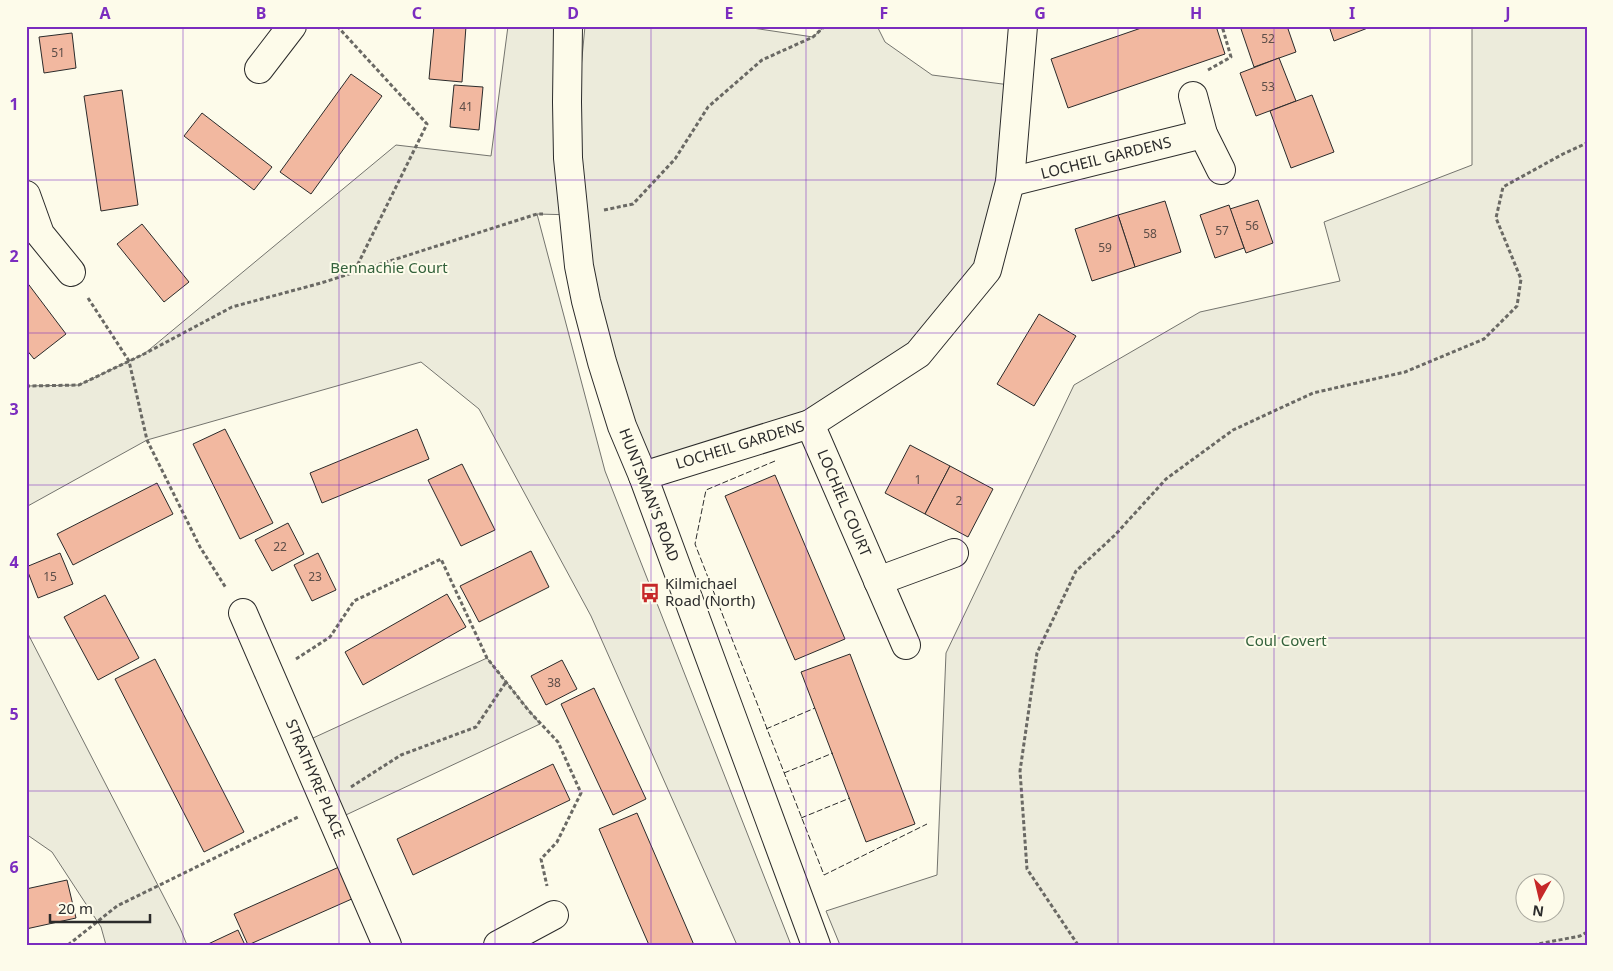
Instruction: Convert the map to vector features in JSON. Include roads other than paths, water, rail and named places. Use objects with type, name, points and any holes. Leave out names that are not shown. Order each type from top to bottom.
[{"type":"street","points":[[258,70],[292,26]]},
{"type":"street","name":"HUNTSMAN'S ROAD","points":[[568,26],[568,158],[579,266],[602,362],[622,426],[643,476],[816,945]]},
{"type":"street","name":"LOCHEIL GARDENS","points":[[643,476],[810,424],[918,354],[987,270],[1010,182],[1023,26]]},
{"type":"street","points":[[1193,96],[1203,134],[1221,170]]},
{"type":"street","name":"LOCHEIL GARDENS","points":[[1010,182],[1203,134]]},
{"type":"street","points":[[26,195],[40,234],[71,272]]},
{"type":"street","name":"LOCHIEL COURT","points":[[810,424],[906,645]]},
{"type":"street","points":[[878,581],[954,554]]},
{"type":"street","name":"STRATHYRE PLACE","points":[[243,614],[387,945]]},
{"type":"street","points":[[498,945],[554,915]]},
{"type":"place","name":"Kilmichael Road (North)","points":[[650,593]]},
{"type":"park label","name":"Bennachie Court","points":[[389,268]]},
{"type":"park label","name":"Coul Covert","points":[[1286,641]]}]
